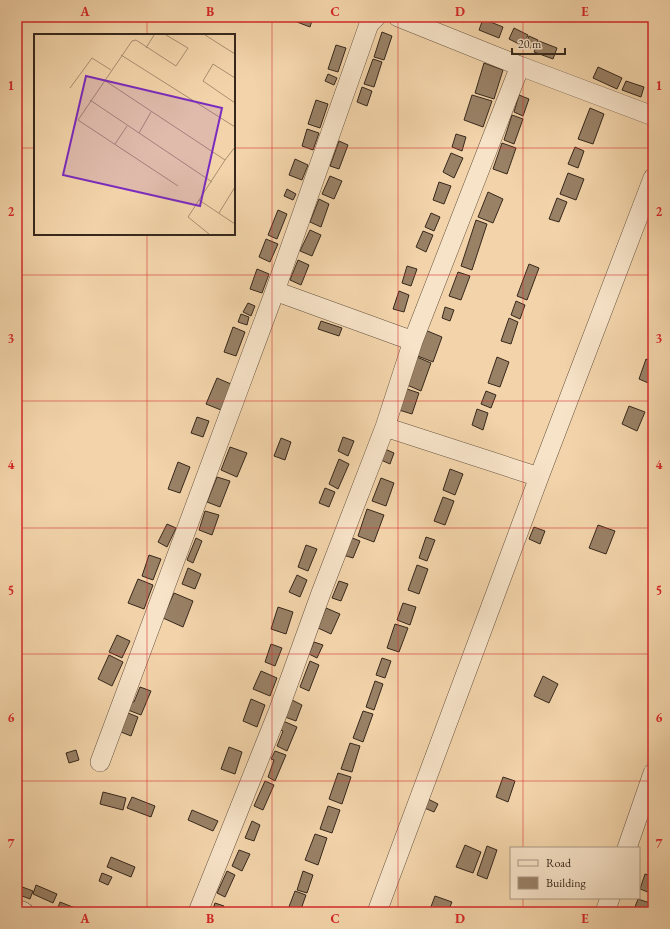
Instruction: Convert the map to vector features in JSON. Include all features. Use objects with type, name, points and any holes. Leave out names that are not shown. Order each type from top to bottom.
[{"type":"street","points":[[100,762],[275,291],[369,24],[376,17]]},
{"type":"street","points":[[398,17],[520,66],[653,116]]},
{"type":"street","points":[[198,912],[278,712],[321,593],[385,427],[413,341],[520,66]]},
{"type":"street","points":[[377,912],[539,477],[653,178]]},
{"type":"street","points":[[275,291],[413,341]]},
{"type":"street","points":[[385,427],[539,477]]},
{"type":"street","points":[[627,847],[653,773]]},
{"type":"street","points":[[605,912],[610,899]]},
{"type":"street","points":[[17,909],[24,912]]},
{"type":"building","points":[[299,17],[313,17],[310,27],[297,22]]},
{"type":"building","points":[[451,17],[466,17],[464,22]]},
{"type":"building","points":[[483,19],[503,27],[499,38],[479,30]]},
{"type":"building","points":[[514,28],[528,35],[523,46],[509,39]]},
{"type":"building","points":[[382,32],[392,36],[384,60],[374,57]]},
{"type":"building","points":[[529,36],[538,40],[534,49],[525,46]]},
{"type":"building","points":[[539,41],[557,48],[553,59],[534,52]]},
{"type":"building","points":[[336,45],[346,48],[338,72],[328,69]]},
{"type":"building","points":[[373,59],[382,62],[374,87],[364,84]]},
{"type":"building","points":[[484,63],[503,70],[494,99],[475,93]]},
{"type":"building","points":[[598,67],[622,78],[617,89],[593,78]]},
{"type":"building","points":[[328,74],[337,78],[334,85],[325,81]]},
{"type":"building","points":[[626,81],[644,87],[641,97],[622,90]]},
{"type":"building","points":[[362,87],[372,91],[367,106],[357,102]]},
{"type":"building","points":[[472,95],[492,101],[483,127],[464,120]]},
{"type":"building","points":[[519,95],[529,99],[523,116],[514,112]]},
{"type":"building","points":[[316,100],[328,104],[320,128],[308,124]]},
{"type":"building","points":[[590,108],[604,114],[593,144],[578,139]]},
{"type":"building","points":[[512,115],[523,119],[514,144],[504,140]]},
{"type":"building","points":[[307,129],[319,133],[313,150],[302,146]]},
{"type":"building","points":[[456,134],[466,137],[462,151],[452,147]]},
{"type":"building","points":[[339,141],[348,145],[339,169],[330,166]]},
{"type":"building","points":[[502,143],[516,148],[507,174],[493,169]]},
{"type":"building","points":[[575,147],[584,151],[578,168],[568,164]]},
{"type":"building","points":[[451,153],[463,158],[454,178],[443,172]]},
{"type":"building","points":[[295,159],[308,165],[302,180],[289,175]]},
{"type":"building","points":[[568,173],[584,179],[576,200],[560,194]]},
{"type":"building","points":[[330,176],[342,181],[334,199],[322,194]]},
{"type":"building","points":[[439,182],[451,186],[444,204],[433,200]]},
{"type":"building","points":[[287,189],[296,194],[293,200],[284,196]]},
{"type":"building","points":[[488,192],[503,199],[493,223],[478,217]]},
{"type":"building","points":[[557,198],[567,202],[559,222],[549,219]]},
{"type":"building","points":[[319,199],[329,204],[321,227],[310,222]]},
{"type":"building","points":[[278,210],[287,214],[277,239],[268,235]]},
{"type":"building","points":[[431,213],[440,217],[434,231],[425,227]]},
{"type":"building","points":[[476,220],[487,224],[472,270],[461,266]]},
{"type":"building","points":[[310,230],[321,235],[312,256],[300,251]]},
{"type":"building","points":[[423,231],[433,235],[426,252],[416,247]]},
{"type":"building","points":[[266,239],[278,244],[270,262],[259,257]]},
{"type":"building","points":[[298,260],[309,265],[301,285],[290,280]]},
{"type":"building","points":[[529,264],[539,268],[527,300],[517,296]]},
{"type":"building","points":[[407,266],[417,269],[411,286],[402,283]]},
{"type":"building","points":[[257,269],[269,274],[262,293],[250,289]]},
{"type":"building","points":[[458,272],[470,276],[461,300],[449,296]]},
{"type":"building","points":[[399,291],[409,295],[404,312],[393,309]]},
{"type":"building","points":[[516,301],[525,305],[520,319],[511,315]]},
{"type":"building","points":[[248,303],[255,306],[251,316],[243,312]]},
{"type":"building","points":[[445,307],[454,310],[450,321],[442,318]]},
{"type":"building","points":[[241,314],[249,317],[247,325],[238,322]]},
{"type":"building","points":[[509,318],[518,322],[511,344],[501,341]]},
{"type":"building","points":[[321,321],[342,328],[339,336],[318,329]]},
{"type":"building","points":[[233,327],[245,332],[236,356],[224,352]]},
{"type":"building","points":[[425,330],[442,337],[433,362],[415,355]]},
{"type":"building","points":[[417,357],[431,363],[421,391],[407,385]]},
{"type":"building","points":[[497,357],[509,362],[500,387],[488,383]]},
{"type":"building","points":[[646,359],[653,362],[653,385],[639,379]]},
{"type":"building","points":[[217,378],[231,384],[221,410],[206,404]]},
{"type":"building","points":[[407,389],[419,393],[412,414],[399,410]]},
{"type":"building","points":[[486,391],[496,395],[491,408],[481,404]]},
{"type":"building","points":[[629,406],[645,412],[637,431],[622,424]]},
{"type":"building","points":[[477,409],[488,413],[483,430],[472,425]]},
{"type":"building","points":[[197,417],[209,421],[203,437],[191,433]]},
{"type":"building","points":[[343,437],[354,441],[348,456],[338,451]]},
{"type":"building","points":[[281,438],[291,442],[285,460],[274,456]]},
{"type":"building","points":[[230,447],[247,453],[237,477],[221,470]]},
{"type":"building","points":[[385,449],[394,453],[390,464],[381,460]]},
{"type":"building","points":[[339,459],[349,464],[338,489],[329,484]]},
{"type":"building","points":[[178,462],[190,467],[180,493],[168,489]]},
{"type":"building","points":[[450,469],[463,474],[455,495],[443,490]]},
{"type":"building","points":[[217,477],[230,481],[220,507],[207,502]]},
{"type":"building","points":[[381,478],[394,483],[386,506],[372,501]]},
{"type":"building","points":[[325,488],[335,492],[329,507],[319,503]]},
{"type":"building","points":[[443,497],[454,501],[445,525],[434,521]]},
{"type":"building","points":[[367,509],[384,515],[374,542],[358,536]]},
{"type":"building","points":[[205,511],[219,515],[212,535],[199,530]]},
{"type":"building","points":[[167,524],[176,528],[167,547],[158,542]]},
{"type":"building","points":[[598,525],[615,531],[606,554],[589,548]]},
{"type":"building","points":[[534,527],[545,531],[540,544],[529,539]]},
{"type":"building","points":[[350,537],[360,541],[353,558],[343,555]]},
{"type":"building","points":[[426,537],[435,540],[427,561],[419,558]]},
{"type":"building","points":[[196,538],[202,541],[193,563],[187,560]]},
{"type":"building","points":[[306,545],[317,549],[308,571],[298,567]]},
{"type":"building","points":[[149,555],[161,559],[153,580],[142,576]]},
{"type":"building","points":[[417,565],[428,569],[419,594],[408,590]]},
{"type":"building","points":[[188,568],[201,574],[195,589],[182,584]]},
{"type":"building","points":[[297,575],[307,580],[300,597],[289,592]]},
{"type":"building","points":[[138,579],[153,585],[144,609],[128,603]]},
{"type":"building","points":[[339,581],[348,584],[341,601],[332,598]]},
{"type":"building","points":[[174,593],[193,601],[183,627],[163,618]]},
{"type":"building","points":[[403,603],[416,607],[410,625],[397,620]]},
{"type":"building","points":[[278,607],[293,612],[286,634],[271,629]]},
{"type":"building","points":[[326,608],[340,614],[331,634],[318,628]]},
{"type":"building","points":[[395,624],[408,628],[399,652],[387,648]]},
{"type":"building","points":[[117,635],[130,641],[122,658],[109,652]]},
{"type":"building","points":[[314,642],[323,645],[317,658],[309,654]]},
{"type":"building","points":[[271,644],[282,648],[275,666],[265,662]]},
{"type":"building","points":[[109,655],[123,662],[112,686],[98,679]]},
{"type":"building","points":[[382,658],[391,661],[385,678],[376,675]]},
{"type":"building","points":[[310,661],[319,665],[309,691],[300,687]]},
{"type":"building","points":[[261,671],[277,678],[270,696],[253,689]]},
{"type":"building","points":[[543,676],[558,684],[549,703],[534,696]]},
{"type":"building","points":[[375,681],[383,684],[374,710],[366,707]]},
{"type":"building","points":[[140,687],[151,691],[141,715],[128,710],[131,701],[134,702]]},
{"type":"building","points":[[251,699],[265,705],[257,727],[243,721]]},
{"type":"building","points":[[292,700],[302,705],[296,721],[285,717]]},
{"type":"building","points":[[363,711],[373,714],[363,742],[353,738]]},
{"type":"building","points":[[128,713],[138,717],[131,736],[121,732]]},
{"type":"building","points":[[283,721],[297,727],[287,751],[277,746],[283,731],[280,730]]},
{"type":"building","points":[[350,743],[360,746],[352,772],[341,769]]},
{"type":"building","points":[[229,747],[242,752],[235,774],[221,769]]},
{"type":"building","points":[[76,750],[79,760],[69,763],[66,753]]},
{"type":"building","points":[[275,751],[286,755],[275,781],[268,777],[274,760],[271,759]]},
{"type":"building","points":[[338,773],[351,777],[342,804],[329,799]]},
{"type":"building","points":[[503,777],[515,781],[508,802],[496,797]]},
{"type":"building","points":[[265,781],[274,785],[263,810],[254,806]]},
{"type":"building","points":[[103,792],[126,798],[123,810],[100,804]]},
{"type":"building","points":[[132,797],[155,806],[151,817],[127,808]]},
{"type":"building","points":[[426,798],[438,804],[434,812],[422,807]]},
{"type":"building","points":[[328,806],[340,810],[332,833],[320,829]]},
{"type":"building","points":[[192,810],[218,821],[213,831],[188,820]]},
{"type":"building","points":[[252,821],[260,825],[254,841],[245,838]]},
{"type":"building","points":[[315,834],[327,838],[318,865],[305,860]]},
{"type":"building","points":[[465,845],[481,852],[473,873],[456,867]]},
{"type":"building","points":[[487,846],[497,850],[487,879],[477,875]]},
{"type":"building","points":[[653,849],[653,866],[648,864]]},
{"type":"building","points":[[239,850],[250,854],[242,871],[232,866]]},
{"type":"building","points":[[111,857],[135,867],[131,877],[107,867]]},
{"type":"building","points":[[227,871],[235,875],[225,897],[217,893]]},
{"type":"building","points":[[303,871],[313,875],[307,893],[297,890]]},
{"type":"building","points":[[102,873],[112,877],[108,885],[99,881]]},
{"type":"building","points":[[645,874],[653,876],[653,894],[640,889]]},
{"type":"building","points":[[17,885],[33,891],[30,899],[17,894]]},
{"type":"building","points":[[36,885],[57,894],[53,903],[33,894]]},
{"type":"building","points":[[295,891],[306,895],[300,912],[287,912]]},
{"type":"building","points":[[435,896],[452,902],[448,912],[429,912]]},
{"type":"building","points":[[638,899],[653,904],[653,912],[633,912]]},
{"type":"building","points":[[60,902],[85,912],[61,912],[57,910]]},
{"type":"building","points":[[215,903],[224,906],[222,912],[212,912]]}]
